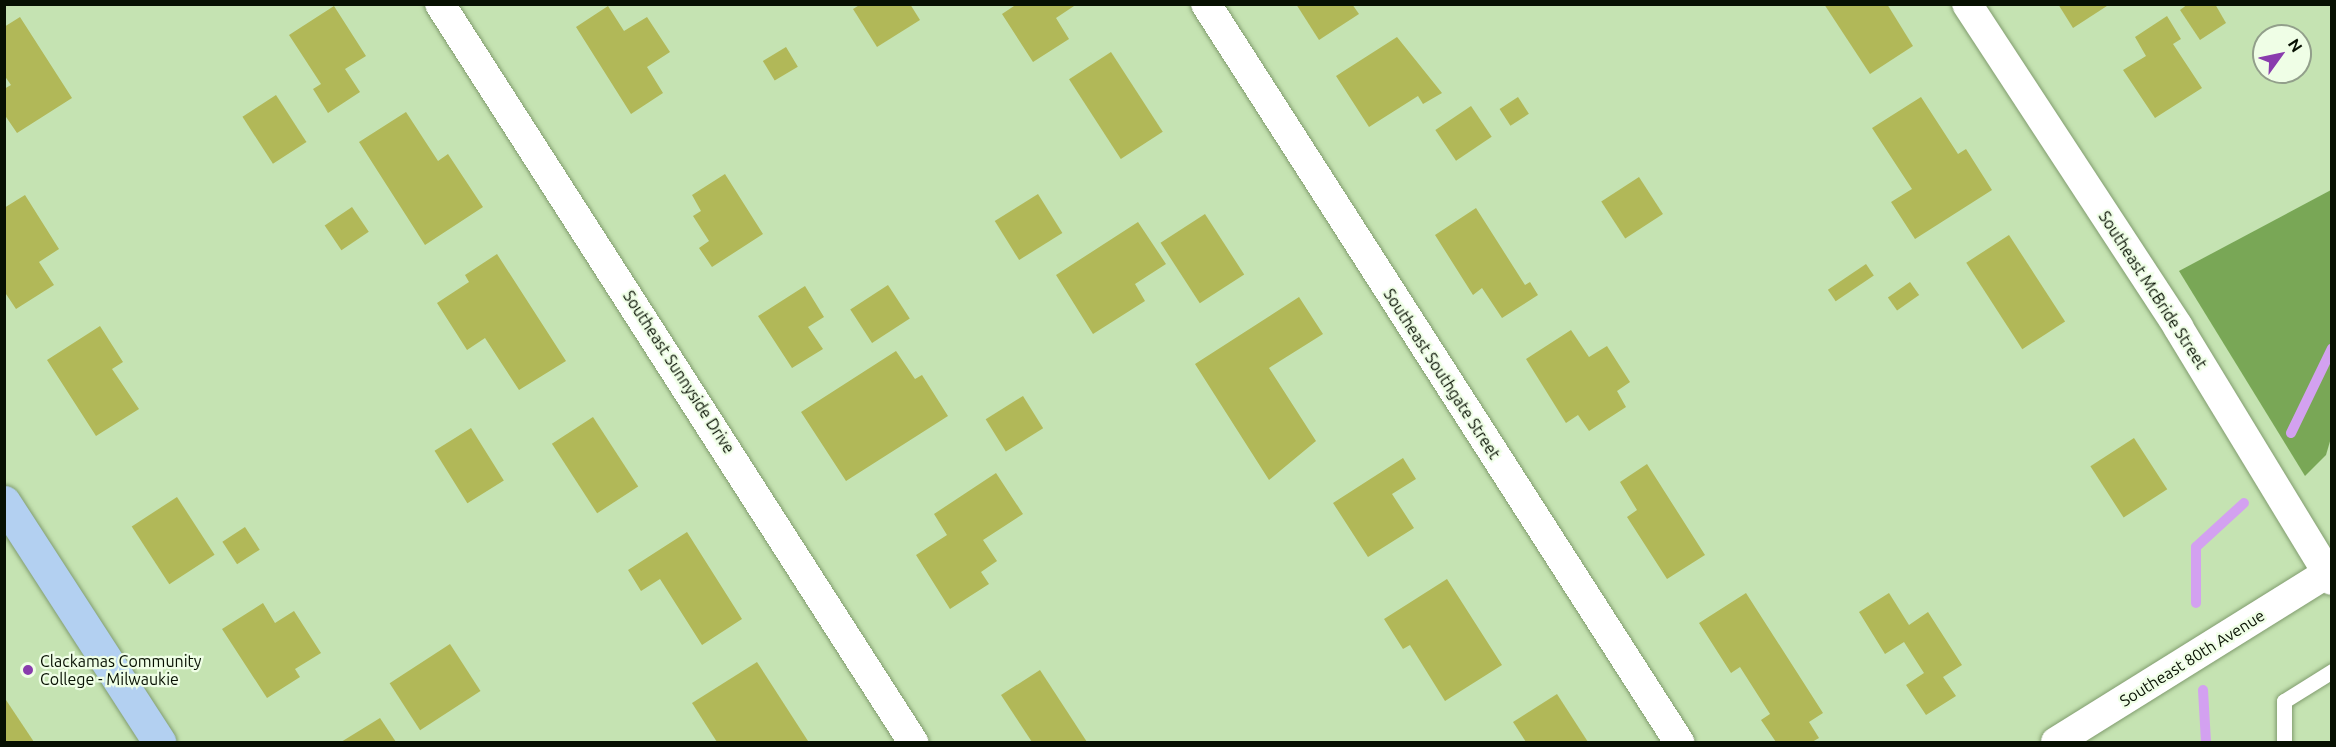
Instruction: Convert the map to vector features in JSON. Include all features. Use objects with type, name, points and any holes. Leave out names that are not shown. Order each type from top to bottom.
[{"type":"main road","points":[[4,502],[159,742]]},
{"type":"street","name":"Southeast Sunnyside Drive","points":[[440,4],[913,742]]},
{"type":"street","name":"Southeast Southgate Street","points":[[1206,4],[1679,742]]},
{"type":"street","name":"Southeast McBride Street","points":[[1967,4],[2178,327],[2329,576]]},
{"type":"street","name":"Southeast 80th Avenue","points":[[2056,742],[2329,576]]},
{"type":"lane","points":[[2284,742],[2284,701],[2331,671]]},
{"type":"green space","points":[[2331,190],[2331,438],[2326,455],[2305,476],[2179,271]]},
{"type":"building","points":[[861,4],[910,4],[920,20],[877,47],[853,9]]},
{"type":"building","points":[[1017,4],[1077,4],[1056,18],[1069,39],[1033,62],[1002,14]]},
{"type":"building","points":[[1296,4],[1352,4],[1359,14],[1319,40]]},
{"type":"building","points":[[1824,4],[1887,4],[1913,46],[1870,74]]},
{"type":"building","points":[[2058,4],[2110,4],[2073,28]]},
{"type":"building","points":[[2188,4],[2215,4],[2226,23],[2200,40],[2180,10]]},
{"type":"building","points":[[334,6],[366,56],[345,69],[360,92],[328,113],[313,89],[321,84],[289,35]]},
{"type":"building","points":[[608,6],[624,31],[647,17],[670,52],[647,67],[663,93],[631,114],[576,27]]},
{"type":"building","points":[[2167,16],[2181,39],[2173,44],[2202,88],[2155,118],[2123,70],[2146,56],[2135,37]]},
{"type":"building","points":[[20,17],[72,98],[17,133],[4,114],[4,89],[11,85],[4,75],[4,27]]},
{"type":"building","points":[[1397,37],[1442,93],[1423,104],[1418,96],[1369,127],[1336,76]]},
{"type":"building","points":[[786,47],[798,67],[775,81],[763,61]]},
{"type":"building","points":[[1111,52],[1163,132],[1121,159],[1069,79]]},
{"type":"building","points":[[276,95],[306,142],[273,164],[242,117]]},
{"type":"building","points":[[1518,97],[1529,114],[1510,126],[1500,109]]},
{"type":"building","points":[[1921,97],[1958,154],[1966,149],[1992,190],[1915,239],[1891,202],[1912,189],[1872,128]]},
{"type":"building","points":[[1471,106],[1492,137],[1456,161],[1435,130]]},
{"type":"building","points":[[406,112],[438,161],[448,154],[483,207],[425,245],[359,142]]},
{"type":"building","points":[[725,174],[763,234],[712,267],[699,248],[709,241],[693,216],[701,211],[692,195]]},
{"type":"building","points":[[1639,177],[1663,214],[1625,238],[1601,202]]},
{"type":"building","points":[[1038,194],[1062,233],[1019,260],[995,221]]},
{"type":"building","points":[[25,195],[59,249],[39,262],[54,285],[16,309],[4,291],[4,208]]},
{"type":"building","points":[[352,207],[369,232],[341,250],[325,225]]},
{"type":"building","points":[[1476,208],[1525,285],[1530,282],[1538,295],[1502,318],[1482,288],[1473,295],[1435,235]]},
{"type":"building","points":[[1205,214],[1244,274],[1200,303],[1161,243]]},
{"type":"building","points":[[1138,222],[1166,264],[1135,284],[1145,301],[1093,334],[1056,275]]},
{"type":"building","points":[[2009,235],[2065,321],[2022,349],[1966,263]]},
{"type":"building","points":[[497,254],[566,361],[519,390],[485,338],[467,350],[437,303],[469,282],[465,275]]},
{"type":"building","points":[[1866,264],[1874,276],[1836,301],[1828,290]]},
{"type":"building","points":[[1910,282],[1919,295],[1897,311],[1888,297]]},
{"type":"building","points":[[888,285],[910,319],[872,343],[850,310]]},
{"type":"building","points":[[805,286],[824,317],[808,327],[823,349],[792,368],[758,316]]},
{"type":"building","points":[[1299,297],[1323,334],[1269,368],[1316,441],[1269,480],[1195,364]]},
{"type":"building","points":[[100,326],[123,362],[112,369],[139,409],[96,436],[47,360]]},
{"type":"building","points":[[1571,330],[1589,357],[1607,346],[1630,382],[1617,391],[1626,407],[1589,431],[1578,415],[1566,423],[1526,359]]},
{"type":"building","points":[[896,351],[915,379],[922,375],[948,416],[846,481],[801,412]]},
{"type":"building","points":[[1023,396],[1043,428],[1006,452],[986,419]]},
{"type":"building","points":[[593,417],[638,487],[597,513],[552,444]]},
{"type":"building","points":[[471,428],[504,481],[467,503],[435,451]]},
{"type":"building","points":[[2134,438],[2167,489],[2124,517],[2090,466]]},
{"type":"building","points":[[1403,458],[1416,479],[1392,494],[1414,528],[1368,557],[1333,503]]},
{"type":"building","points":[[1647,464],[1705,555],[1667,579],[1627,517],[1637,510],[1620,482]]},
{"type":"building","points":[[996,473],[1023,514],[983,540],[997,561],[981,572],[989,584],[950,609],[916,555],[947,535],[934,514]]},
{"type":"building","points":[[177,497],[215,555],[169,584],[132,526]]},
{"type":"building","points":[[245,527],[260,550],[237,564],[222,542]]},
{"type":"building","points":[[687,532],[742,619],[702,645],[660,579],[641,591],[628,570]]},
{"type":"building","points":[[1447,579],[1502,665],[1445,701],[1410,645],[1403,649],[1384,619]]},
{"type":"building","points":[[1746,593],[1823,713],[1809,722],[1819,738],[1812,742],[1776,742],[1761,720],[1770,714],[1740,667],[1731,673],[1699,623]]},
{"type":"building","points":[[1889,593],[1909,625],[1928,612],[1962,665],[1943,677],[1956,696],[1926,715],[1906,685],[1924,673],[1904,642],[1885,654],[1859,612]]},
{"type":"building","points":[[263,603],[275,623],[294,611],[321,653],[295,669],[300,677],[267,698],[222,629]]},
{"type":"building","points":[[450,644],[480,691],[420,730],[390,683]]},
{"type":"building","points":[[757,662],[808,741],[717,742],[692,703]]},
{"type":"building","points":[[1040,670],[1087,742],[1032,742],[1001,695]]},
{"type":"building","points":[[1557,694],[1588,742],[1526,742],[1513,722]]},
{"type":"building","points":[[4,697],[34,742],[4,742]]},
{"type":"building","points":[[380,718],[396,742],[341,742]]},
{"type":"waterway","points":[[2291,433],[2332,348]]},
{"type":"waterway","points":[[2196,603],[2196,547],[2244,503]]},
{"type":"waterway","points":[[2203,690],[2206,742]]},
{"type":"place","name":"Clackamas Community College - Milwaukie","points":[[28,670]]}]
